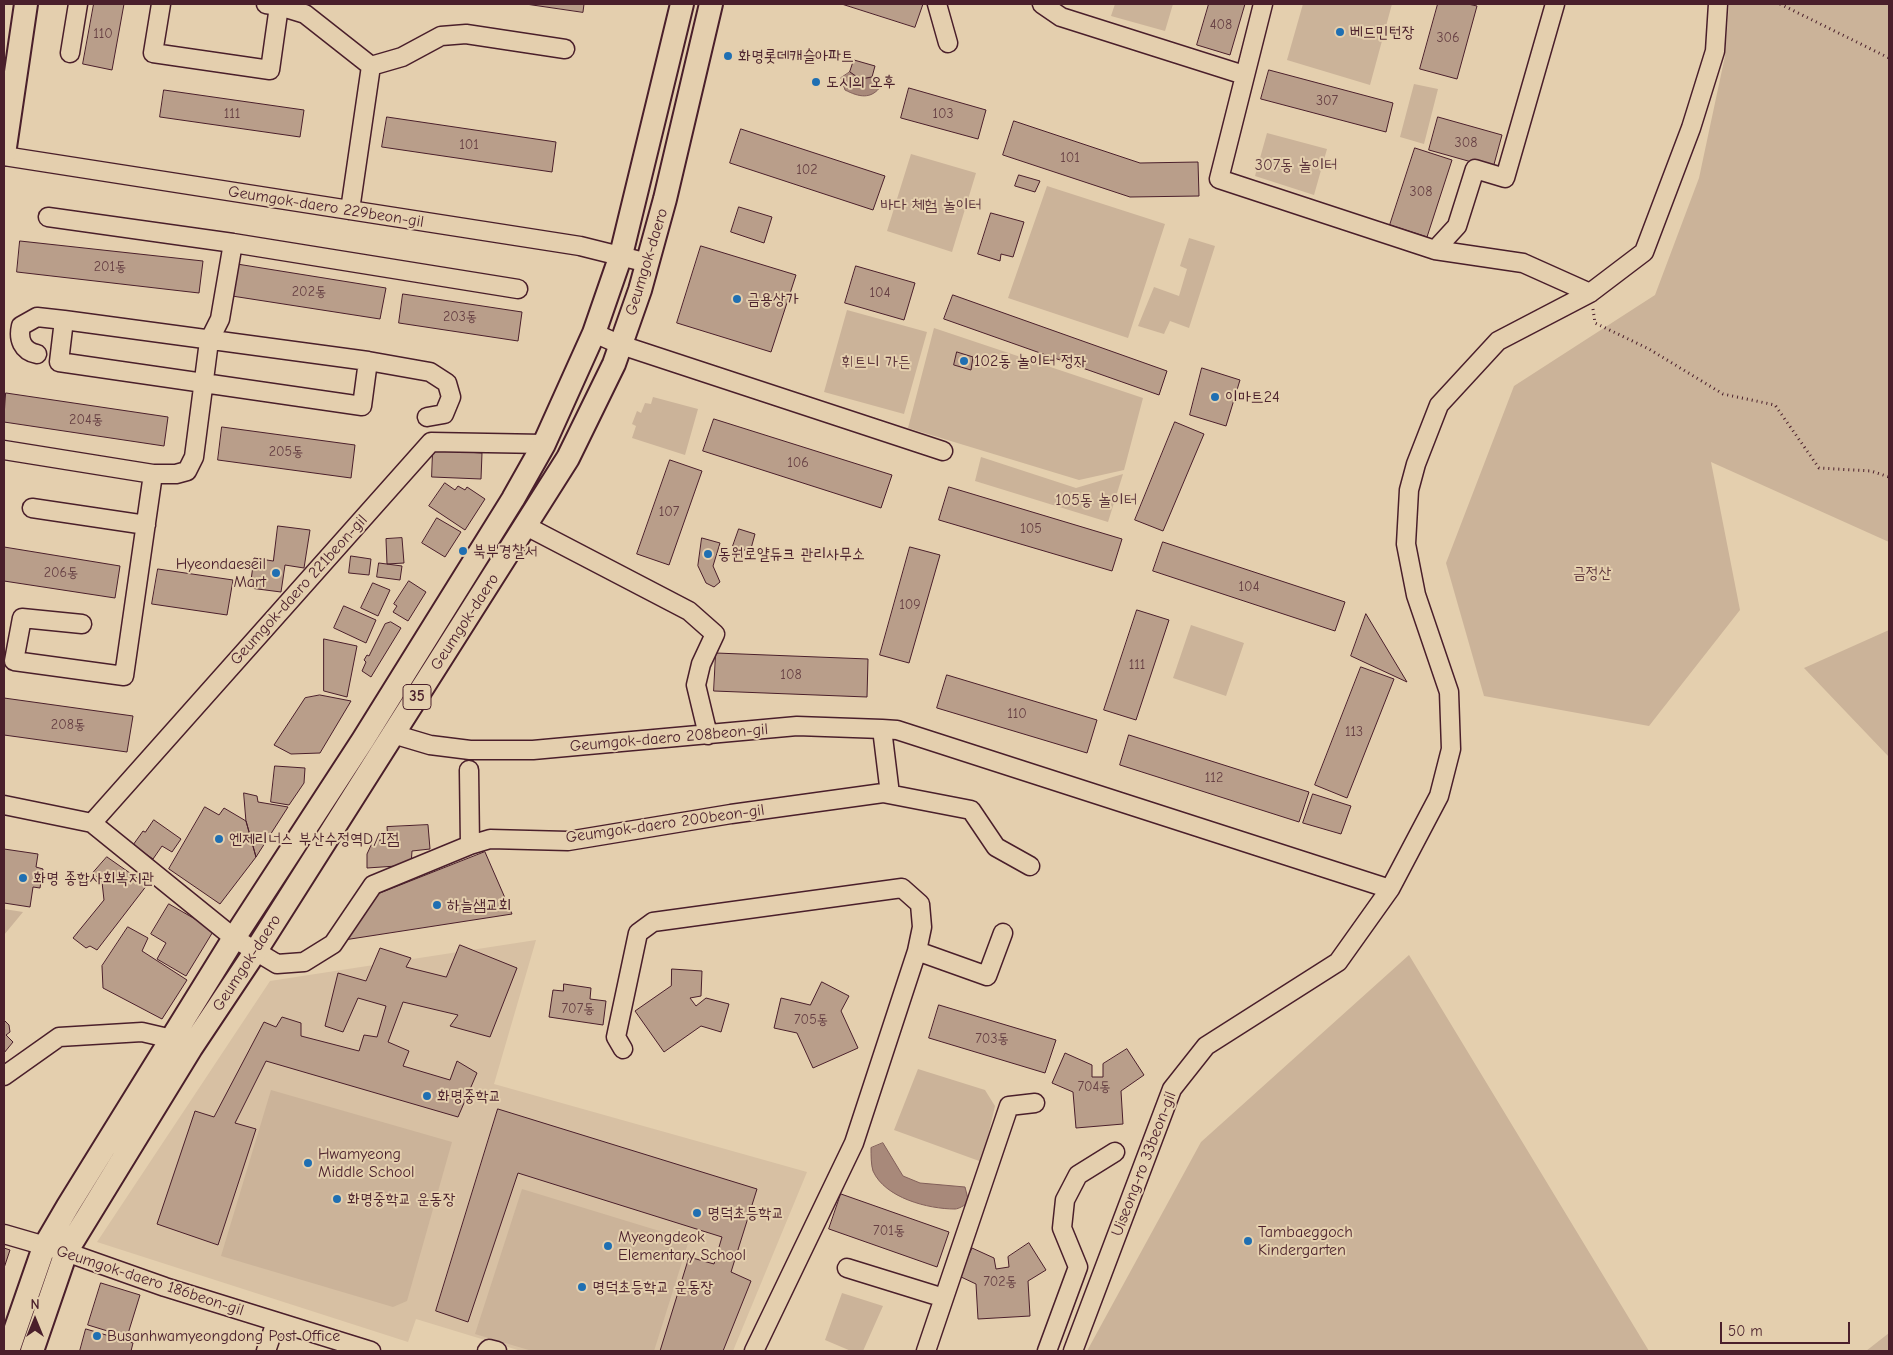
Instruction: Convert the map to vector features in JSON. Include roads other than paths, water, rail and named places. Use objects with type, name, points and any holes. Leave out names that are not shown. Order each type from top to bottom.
[{"type":"main road","points":[[4,155],[26,4]]},
{"type":"main road","name":"Geumgok-daero","points":[[32,1351],[55,1249],[68,1206],[234,938],[363,740],[514,499],[544,444],[594,333],[621,255],[682,4]]},
{"type":"main road","name":"Geumgok-daero","points":[[8,1351],[55,1249],[255,952],[568,458],[614,364],[640,290],[665,199],[711,4]]},
{"type":"street","points":[[70,53],[78,4]]},
{"type":"street","points":[[161,4],[153,52],[270,70],[273,5],[305,14],[371,66]]},
{"type":"street","points":[[937,4],[948,43]]},
{"type":"street","points":[[1042,4],[1061,18],[1244,75]]},
{"type":"street","points":[[1263,4],[1219,179],[1435,250],[1523,263],[1590,293]]},
{"type":"street","points":[[1435,250],[1457,226],[1475,169],[1505,178],[1555,4]]},
{"type":"street","name":"Uiseong-ro 33beon-gil","points":[[1072,1351],[1172,1089],[1206,1046],[1338,962],[1390,890],[1439,796],[1451,749],[1449,692],[1416,594],[1406,544],[1409,490],[1416,464],[1439,404],[1498,341],[1590,293],[1644,252],[1691,128],[1715,51],[1718,4]]},
{"type":"street","points":[[371,66],[402,57],[440,36],[466,34],[565,49]]},
{"type":"street","points":[[350,210],[371,66]]},
{"type":"street","name":"Geumgok-daero 229beon-gil","points":[[4,155],[580,246],[648,263]]},
{"type":"street","points":[[48,217],[232,243],[518,289]]},
{"type":"street","points":[[4,450],[153,474],[176,474],[187,471],[194,457],[209,341],[220,319],[232,243]]},
{"type":"street","points":[[37,354],[30,353],[23,346],[19,336],[21,326],[37,317],[368,361],[430,372],[447,383],[451,397],[444,414],[427,417]]},
{"type":"street","points":[[64,320],[60,362],[362,406],[368,361]]},
{"type":"street","points":[[594,333],[621,344],[944,451]]},
{"type":"street","name":"Geumgok-daero 221beon-gil","points":[[92,822],[431,442],[544,444]]},
{"type":"street","points":[[82,624],[22,618],[9,660],[124,676],[153,474]]},
{"type":"street","points":[[32,508],[146,525]]},
{"type":"street","points":[[526,526],[689,611],[715,634],[701,664],[696,685],[708,735]]},
{"type":"street","name":"Geumgok-daero 208beon-gil","points":[[394,734],[430,745],[470,750],[533,750],[797,726],[897,730],[1390,890]]},
{"type":"street","points":[[882,729],[890,794]]},
{"type":"street","points":[[468,770],[470,844]]},
{"type":"street","name":"Geumgok-daero 200beon-gil","points":[[92,822],[234,938],[278,964],[304,962],[333,944],[374,885],[470,844],[490,839],[568,840],[731,814],[883,793],[971,810],[996,847],[1030,866]]},
{"type":"street","points":[[4,806],[92,822]]},
{"type":"street","points":[[623,1049],[616,1037],[638,933],[653,922],[902,888],[920,904],[922,926],[917,951],[854,1143],[754,1351]]},
{"type":"street","points":[[917,951],[986,976],[1003,933]]},
{"type":"street","points":[[4,1076],[60,1037],[142,1032],[172,1039]]},
{"type":"street","points":[[926,1351],[1009,1106],[1036,1103]]},
{"type":"street","points":[[1047,1351],[1078,1267],[1062,1228],[1065,1200],[1078,1174],[1115,1152]]},
{"type":"street","name":"Geumgok-daero 186beon-gil","points":[[4,1234],[55,1249],[164,1287],[371,1351]]},
{"type":"street","points":[[847,1268],[944,1298]]},
{"type":"street","points":[[266,1351],[276,1322]]},
{"type":"street","points":[[487,1351],[489,1349],[497,1351]]},
{"type":"place","name":"베드민턴장","points":[[1340,32]]},
{"type":"place","name":"화명롯데캐슬아파트","points":[[728,56]]},
{"type":"place","name":"도시의 오후","points":[[816,82]]},
{"type":"place","name":"금용상가","points":[[737,299]]},
{"type":"place","name":"102동 놀이터 정자","points":[[964,361]]},
{"type":"place","name":"이마트24","points":[[1215,397]]},
{"type":"place","name":"북부경찰서","points":[[463,551]]},
{"type":"place","name":"동원로얄듀크 관리사무소","points":[[708,554]]},
{"type":"place","name":"Hyeondaeseil Mart","points":[[276,573]]},
{"type":"place","name":"엔제리너스 부산수정역D/I점","points":[[219,839]]},
{"type":"place","name":"화명 종합사회복지관","points":[[23,878]]},
{"type":"place","name":"하늘샘교회","points":[[437,905]]},
{"type":"place","name":"화명중학교","points":[[427,1096]]},
{"type":"place","name":"Hwamyeong Middle School","points":[[308,1163]]},
{"type":"place","name":"화명중학교 운동장","points":[[337,1199]]},
{"type":"place","name":"명덕초등학교","points":[[697,1213]]},
{"type":"place","name":"Tambaeggoch Kindergarten","points":[[1248,1241]]},
{"type":"place","name":"Myeongdeok Elementary School","points":[[608,1246]]},
{"type":"place","name":"명덕초등학교 운동장","points":[[582,1287]]},
{"type":"place","name":"Busanhwamyeongdong Post Office","points":[[97,1336]]},
{"type":"park label","name":"307동 놀이터","points":[[1296,165]]},
{"type":"park label","name":"바다 체험 놀이터","points":[[931,205]]},
{"type":"park label","name":"휘트니 가든","points":[[876,362]]},
{"type":"park label","name":"105동 놀이터","points":[[1096,500]]},
{"type":"park label","name":"금정산","points":[[1592,573]]}]
